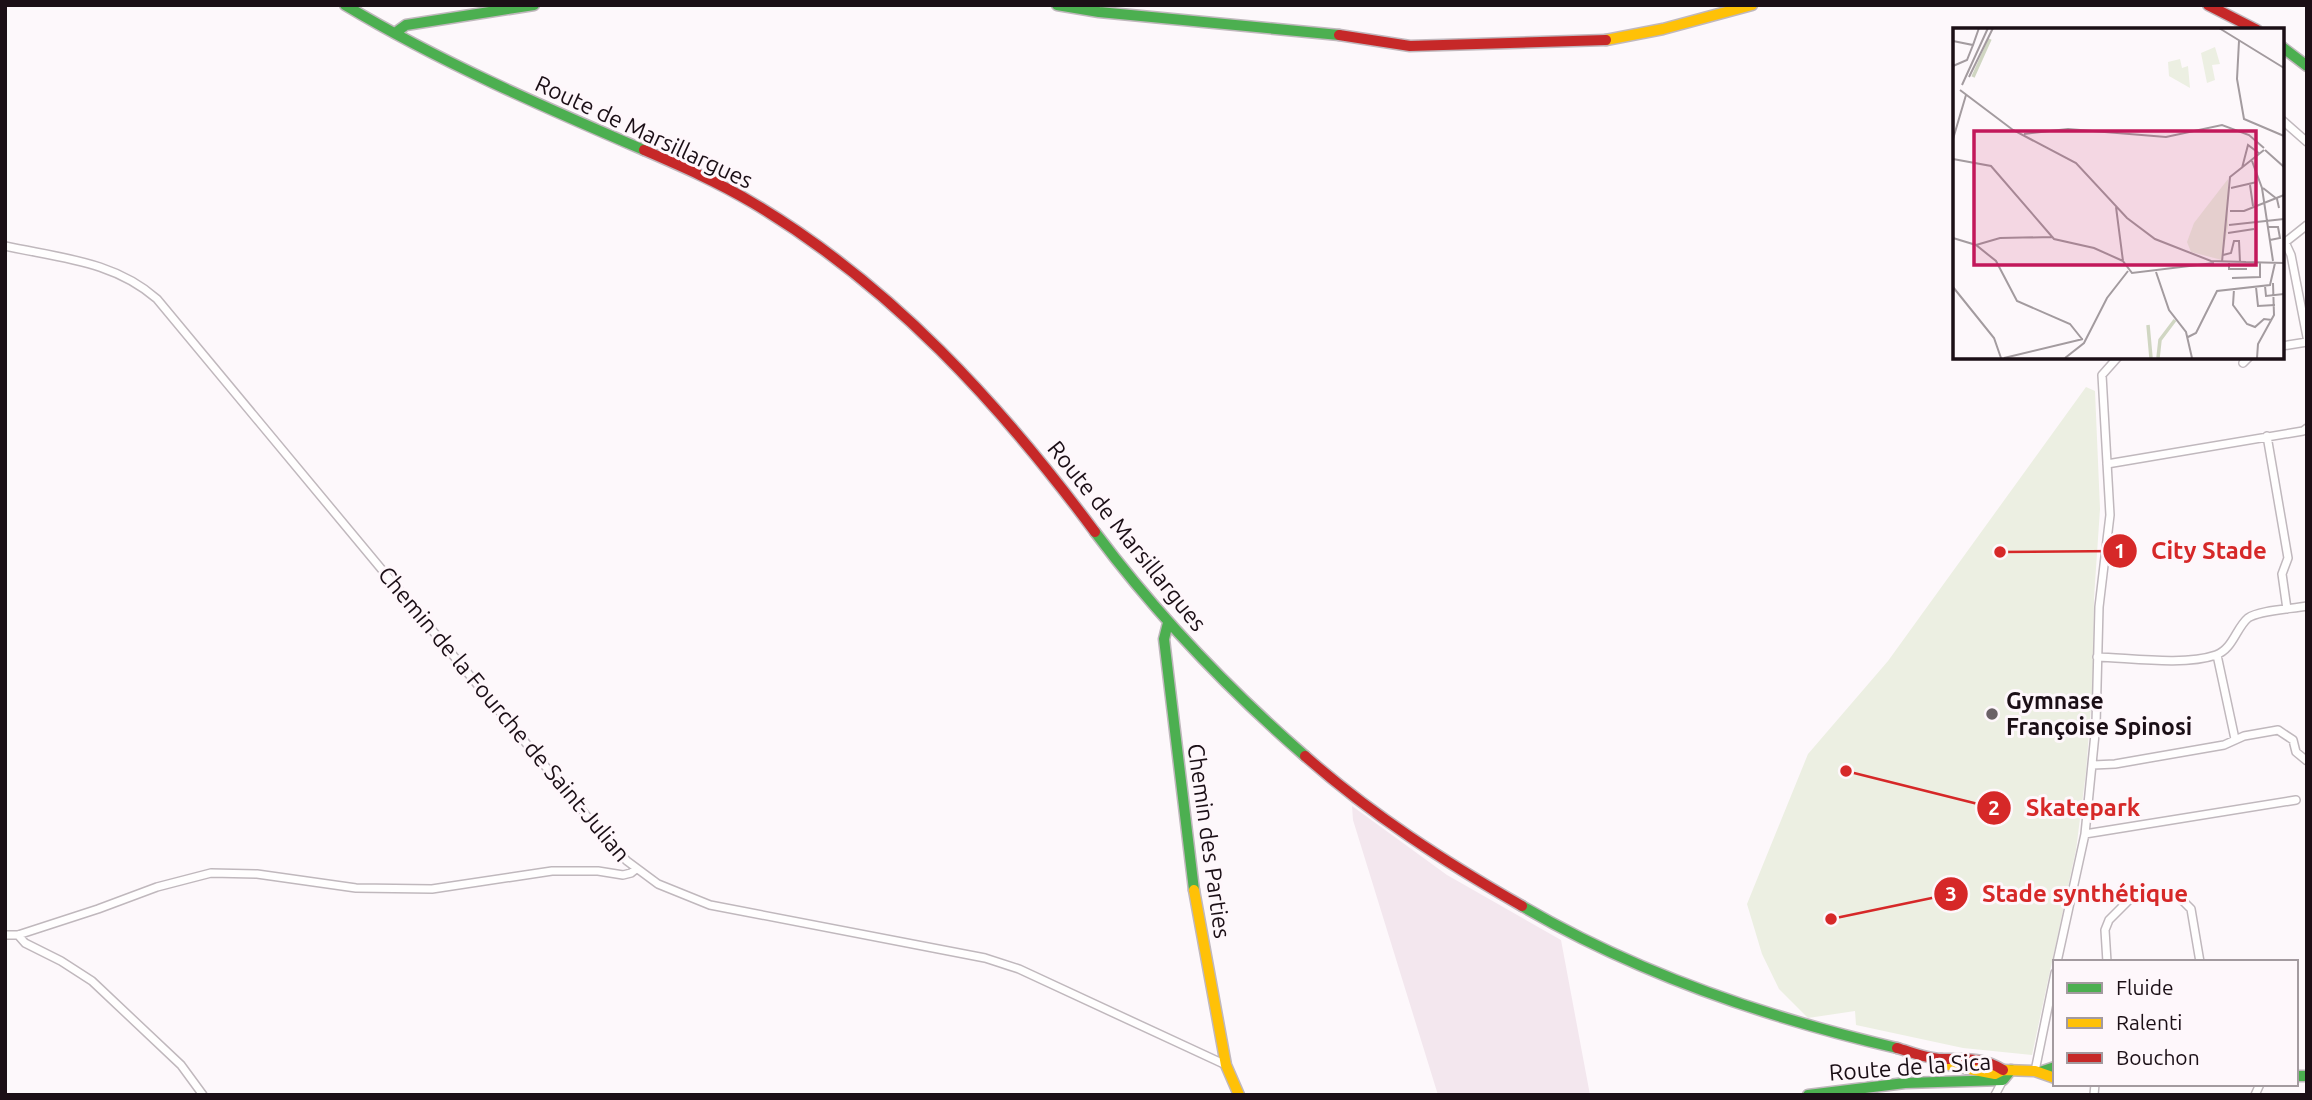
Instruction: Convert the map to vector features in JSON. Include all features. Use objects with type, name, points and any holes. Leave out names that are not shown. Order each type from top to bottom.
[{"type":"main road","name":"Route de Marsillargues","points":[[345,5],[503,88],[698,174],[782,221],[835,258],[909,318],[963,371],[1014,428],[1168,623],[1253,708],[1345,788],[1401,832],[1481,883],[1630,961],[1705,991],[1831,1032],[1941,1059],[1949,1065],[1995,1074],[2038,1071]]},
{"type":"main road","points":[[395,33],[407,25],[534,5]]},
{"type":"main road","points":[[1057,5],[1106,13],[1335,34],[1396,45],[1418,46],[1600,40],[1651,31],[1752,5]]},
{"type":"main road","points":[[2208,5],[2254,28]]},
{"type":"main road","points":[[2284,49],[2307,66]]},
{"type":"main road","name":"Chemin des Parties","points":[[1168,623],[1164,639],[1198,919],[1226,1065]]},
{"type":"main road","points":[[1226,1065],[1239,1095]]},
{"type":"main road","points":[[2038,1071],[2053,1067]]},
{"type":"main road","points":[[2038,1071],[2053,1077]]},
{"type":"main road","name":"Route de la Sica","points":[[1808,1095],[1859,1087],[1980,1079],[2006,1074]]},
{"type":"street","points":[[2284,122],[2307,142]]},
{"type":"street","points":[[2284,345],[2307,339],[2291,255],[2284,243],[2307,225]]},
{"type":"street","name":"Chemin de la Fourche de Saint-Julian","points":[[5,246],[105,267],[130,278],[157,299],[609,843],[636,869],[669,890],[710,905],[939,948],[1008,965],[1226,1065]]},
{"type":"street","points":[[2057,960],[2085,834],[2093,765],[2099,607],[2110,515],[2102,375],[2116,359]]},
{"type":"street","points":[[2107,464],[2307,428]]},
{"type":"street","points":[[2267,436],[2288,558],[2281,574],[2287,610]]},
{"type":"street","points":[[2097,657],[2175,660],[2217,654],[2226,649],[2247,619],[2255,615],[2307,606]]},
{"type":"street","points":[[2217,654],[2235,739]]},
{"type":"street","points":[[2093,765],[2115,764],[2224,745],[2235,739],[2278,730],[2293,740],[2296,752],[2307,761]]},
{"type":"street","points":[[2085,834],[2296,800]]},
{"type":"street","points":[[5,935],[18,934],[98,909],[156,887],[211,873],[257,874],[356,888],[432,889],[552,871],[598,871],[622,875],[636,869]]},
{"type":"street","points":[[2107,960],[2105,930],[2109,920],[2131,898],[2143,895],[2178,896],[2191,909],[2200,960]]},
{"type":"street","points":[[18,934],[25,943],[61,961],[92,981],[181,1065],[203,1095]]},
{"type":"street","points":[[2038,1071],[2053,983]]},
{"type":"street","points":[[2046,1016],[2053,1018]]},
{"type":"street","points":[[1995,1095],[2006,1074]]},
{"type":"shaded area","points":[[2086,387],[2095,391],[2100,509],[2094,598],[2093,681],[2086,772],[2076,850],[2032,1055],[1963,1048],[1856,1025],[1855,1011],[1808,1018],[1779,989],[1762,954],[1747,904],[1808,754],[1888,661]]},
{"type":"shaded area","points":[[1352,806],[1447,875],[1561,940],[1590,1095],[1438,1095],[1353,820]]},
{"type":"traffic: fast","points":[[345,5],[454,64],[644,150]]},
{"type":"traffic: fast","points":[[395,33],[406,25],[534,5]]},
{"type":"traffic: fast","points":[[1057,5],[1099,12],[1339,35]]},
{"type":"traffic: fast","points":[[2284,49],[2307,66]]},
{"type":"traffic: fast","points":[[1095,532],[1194,650],[1305,756]]},
{"type":"traffic: fast","points":[[1168,623],[1164,639],[1194,890]]},
{"type":"traffic: fast","points":[[1522,906],[1611,952],[1704,991],[1800,1023],[1897,1048]]},
{"type":"traffic: fast","points":[[2040,1072],[2053,1068]]},
{"type":"traffic: fast","points":[[1808,1095],[1905,1083],[2003,1080],[2011,1070]]},
{"type":"traffic: fast","points":[[2298,1076],[2307,1076]]},
{"type":"traffic: slow","points":[[1606,40],[1663,29],[1752,5]]},
{"type":"traffic: slow","points":[[1194,890],[1226,1065],[1239,1095]]},
{"type":"traffic: slow","points":[[1941,1059],[1949,1065],[1995,1074],[2003,1070],[2035,1071],[2053,1077]]},
{"type":"traffic: jam","points":[[2208,5],[2253,28]]},
{"type":"traffic: jam","points":[[1339,35],[1410,46],[1606,40]]},
{"type":"traffic: jam","points":[[644,150],[713,181],[753,203],[803,235],[897,309],[940,350],[1021,438],[1095,532]]},
{"type":"traffic: jam","points":[[1305,756],[1330,778],[1410,837],[1522,906]]},
{"type":"traffic: jam","points":[[1897,1048],[1931,1058],[1981,1061],[2003,1070]]},
{"type":"place","name":"City Stade","points":[[2000,552]]},
{"type":"place","name":"Gymnase Françoise Spinosi","points":[[1992,714]]},
{"type":"place","name":"Skatepark","points":[[1846,771]]},
{"type":"place","name":"Stade synthétique","points":[[1831,919]]}]
